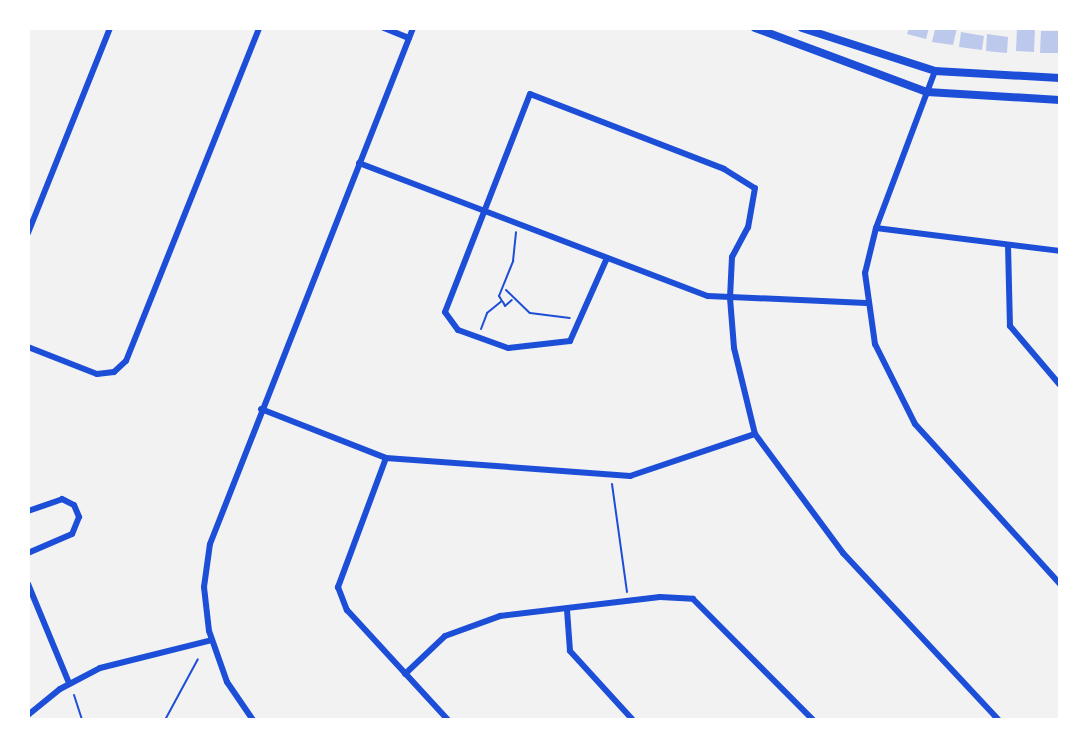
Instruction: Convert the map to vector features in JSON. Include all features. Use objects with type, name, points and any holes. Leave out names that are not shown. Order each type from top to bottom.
[{"type":"street","points":[[28,233],[110,28]]},
{"type":"street","points":[[28,347],[97,374],[114,372],[126,361],[259,28]]},
{"type":"street","points":[[384,28],[409,38]]},
{"type":"street","points":[[253,720],[227,682],[212,640],[204,593],[209,549],[261,409],[413,28]]},
{"type":"street","points":[[755,28],[927,92],[1060,100]]},
{"type":"street","points":[[797,45],[803,28],[935,71],[1060,78]]},
{"type":"street","points":[[935,71],[876,228],[865,273],[866,303],[891,385],[915,424],[1060,584]]},
{"type":"street","points":[[607,258],[570,341],[508,348],[458,330],[445,312],[530,94],[724,169],[755,188],[748,227],[732,257],[730,298],[734,348],[755,434],[843,553],[999,720]]},
{"type":"street","points":[[359,163],[708,296],[866,303]]},
{"type":"street","points":[[876,228],[1060,251]]},
{"type":"street","points":[[1008,245],[1010,326],[1060,385]]},
{"type":"street","points":[[261,409],[386,458],[630,476],[755,434]]},
{"type":"street","points":[[386,458],[338,587],[347,610],[448,720]]},
{"type":"street","points":[[28,511],[62,499],[74,505],[79,517],[72,534],[28,553]]},
{"type":"street","points":[[28,584],[69,683]]},
{"type":"street","points":[[405,674],[445,636],[500,616],[628,601],[693,599],[813,720]]},
{"type":"street","points":[[567,610],[570,651],[633,720]]},
{"type":"street","points":[[28,715],[69,683],[122,661],[212,640]]},
{"type":"path","points":[[514,299],[505,306],[499,296],[505,290],[517,223]]},
{"type":"path","points":[[505,290],[530,313],[582,319]]},
{"type":"path","points":[[477,337],[487,313],[502,301]]},
{"type":"path","points":[[611,475],[628,601]]},
{"type":"path","points":[[165,720],[198,659]]},
{"type":"path","points":[[74,695],[82,720]]},
{"type":"building","points":[[909,28],[929,28],[926,39],[907,34]]},
{"type":"building","points":[[957,28],[953,45],[932,42],[935,29]]},
{"type":"building","points":[[1017,28],[1035,29],[1034,52],[1016,51]]},
{"type":"building","points":[[1041,31],[1060,31],[1060,53],[1040,53]]},
{"type":"building","points":[[961,32],[984,36],[982,50],[959,47]]},
{"type":"building","points":[[987,34],[1008,37],[1007,53],[986,51]]}]
